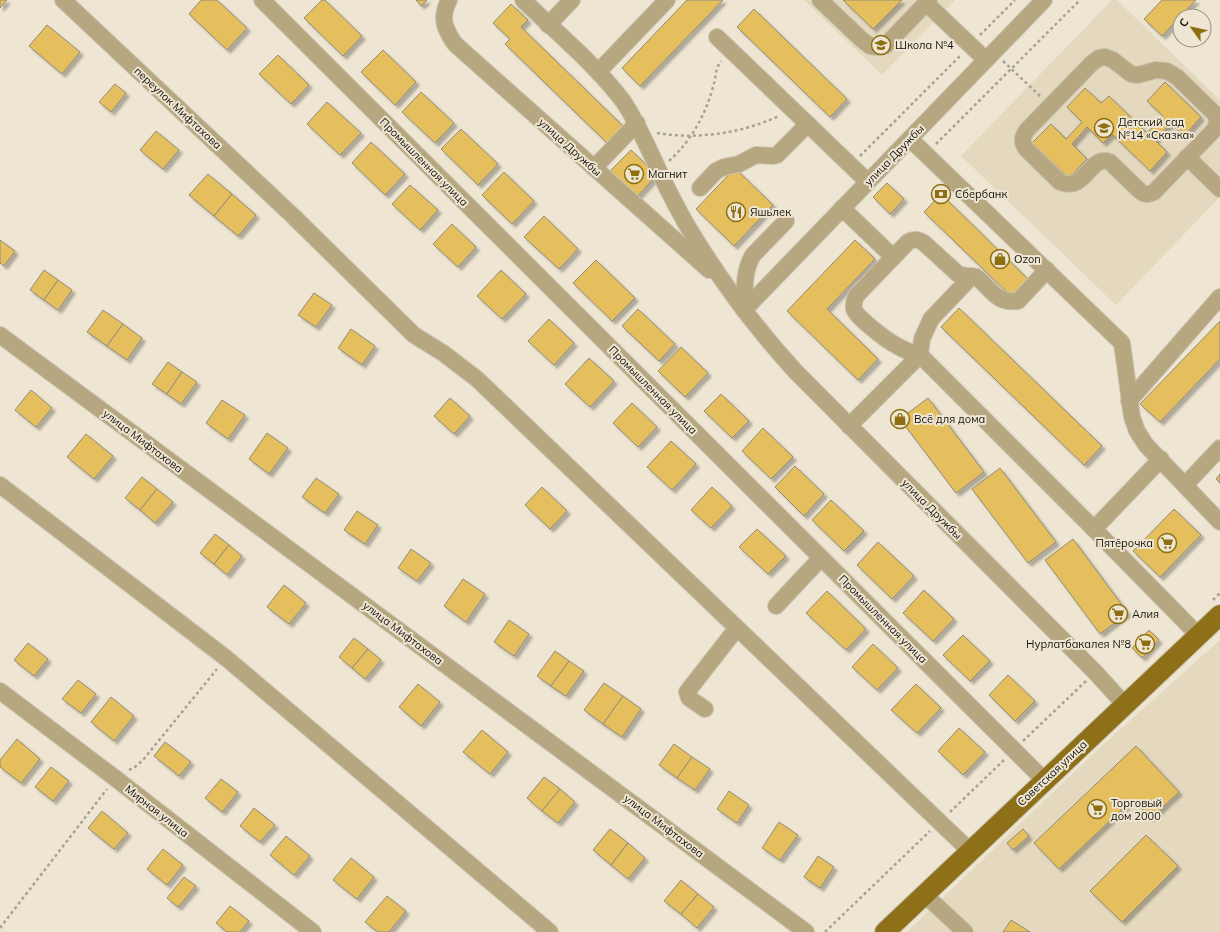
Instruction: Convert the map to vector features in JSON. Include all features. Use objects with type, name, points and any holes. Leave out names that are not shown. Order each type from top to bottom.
[{"type":"main road","name":"Советская улица","points":[[885,932],[1220,615]]},
{"type":"street","name":"переулок Мифтахова","points":[[63,0],[293,216],[414,336],[443,353],[477,379],[737,628]]},
{"type":"street","name":"Промышленная улица","points":[[262,0],[1045,781]]},
{"type":"street","name":"улица Дружбы","points":[[448,0],[444,8],[444,21],[446,31],[454,44],[722,281]]},
{"type":"street","name":"улица Дружбы","points":[[523,0],[598,72],[622,101],[639,127],[658,170],[686,222],[722,281],[767,340],[795,371],[1095,672],[1125,705]]},
{"type":"street","points":[[548,25],[572,0]]},
{"type":"street","points":[[598,72],[667,0]]},
{"type":"street","points":[[820,0],[861,39],[870,46],[877,47],[885,46],[928,1],[970,45],[990,56]]},
{"type":"street","name":"улица Дружбы","points":[[744,310],[1044,0]]},
{"type":"street","points":[[718,37],[868,182]]},
{"type":"street","points":[[1105,57],[1113,60],[1131,74],[1138,76],[1156,70],[1167,71],[1177,77],[1215,114],[1217,123],[1214,130],[1187,157],[1154,192],[1144,194],[1106,160],[1101,160],[1096,163],[1078,182],[1065,184],[1060,182],[1026,149],[1023,143],[1023,138],[1026,131],[1092,63],[1099,58],[1105,57]]},
{"type":"street","points":[[700,188],[716,171],[724,166],[740,164],[756,155],[777,155],[808,124]]},
{"type":"street","points":[[594,168],[639,127]]},
{"type":"street","points":[[910,139],[1122,343],[1132,417],[1138,431],[1146,445],[1220,522]]},
{"type":"street","points":[[1187,157],[1220,189]]},
{"type":"street","points":[[842,208],[893,257]]},
{"type":"street","points":[[744,310],[746,273],[749,261],[786,221]]},
{"type":"street","points":[[1047,270],[1018,301],[1012,302],[1000,300],[980,280],[972,276],[958,274],[924,243],[919,240],[913,240],[908,242],[856,296],[853,303],[854,310],[857,315],[887,340],[906,350],[920,355],[1198,635]]},
{"type":"street","points":[[849,426],[920,355],[922,339],[931,319],[972,276]]},
{"type":"street","points":[[1129,400],[1220,297]]},
{"type":"street","name":"улица Мифтахова","points":[[0,335],[806,932]]},
{"type":"street","points":[[1185,485],[1220,448]]},
{"type":"street","points":[[1094,529],[1161,459]]},
{"type":"street","points":[[0,485],[226,658],[550,932]]},
{"type":"street","points":[[776,606],[821,558]]},
{"type":"street","points":[[705,709],[689,698],[687,692],[737,628],[970,851]]},
{"type":"street","name":"Мирная улица","points":[[0,692],[115,778],[313,932]]},
{"type":"street","points":[[925,894],[965,932]]},
{"type":"path","points":[[851,166],[1015,0]]},
{"type":"path","points":[[925,155],[1080,0]]},
{"type":"path","points":[[658,170],[676,154],[692,136],[705,112],[714,86],[718,66],[731,51]]},
{"type":"path","points":[[990,56],[1012,69],[1050,106]]},
{"type":"path","points":[[639,127],[666,135],[692,136],[718,134],[769,120],[792,109]]},
{"type":"path","points":[[825,932],[1095,672]]},
{"type":"shaded area","name":"Школа №4","points":[[804,0],[955,0],[882,75]]},
{"type":"shaded area","name":"Детский сад №14 «Сказка»","points":[[1112,0],[1117,0],[1220,100],[1220,197],[1116,305],[961,156]]},
{"type":"shaded area","points":[[1220,640],[1220,932],[907,932],[1095,752]]},
{"type":"building","points":[[0,0],[7,0],[0,8]]},
{"type":"building","points":[[201,0],[217,0],[247,28],[227,50],[189,14]]},
{"type":"building","points":[[322,0],[325,0],[362,36],[343,56],[304,18]]},
{"type":"building","points":[[416,0],[427,0],[421,6]]},
{"type":"building","points":[[687,0],[723,0],[640,86],[622,68]]},
{"type":"building","points":[[843,0],[902,0],[873,29]]},
{"type":"building","points":[[1162,0],[1196,0],[1188,8],[1172,8],[1172,25],[1162,36],[1144,19]]},
{"type":"building","points":[[511,4],[528,20],[521,27],[623,126],[607,143],[505,44],[510,39],[493,23]]},
{"type":"building","points":[[754,9],[847,99],[830,117],[737,27]]},
{"type":"building","points":[[47,25],[80,52],[62,74],[29,46]]},
{"type":"building","points":[[383,50],[416,82],[395,105],[361,72]]},
{"type":"building","points":[[278,55],[309,85],[291,104],[259,74]]},
{"type":"building","points":[[1165,82],[1201,117],[1184,136],[1171,123],[1155,140],[1167,152],[1150,171],[1112,134],[1103,143],[1087,127],[1072,144],[1087,159],[1069,178],[1032,143],[1051,124],[1066,139],[1082,122],[1067,107],[1085,88],[1101,103],[1109,96],[1147,133],[1163,116],[1147,101]]},
{"type":"building","points":[[115,84],[126,93],[111,112],[99,102]]},
{"type":"building","points":[[421,92],[454,123],[435,143],[402,112]]},
{"type":"building","points":[[327,102],[361,133],[340,155],[307,124]]},
{"type":"building","points":[[461,129],[498,164],[478,185],[441,149]]},
{"type":"building","points":[[156,131],[179,150],[163,169],[140,150]]},
{"type":"building","points":[[371,142],[405,174],[385,195],[352,163]]},
{"type":"building","points":[[631,150],[657,175],[636,198],[609,172]]},
{"type":"building","points":[[735,168],[773,205],[734,246],[696,209]]},
{"type":"building","points":[[504,172],[534,201],[512,224],[482,195]]},
{"type":"building","points":[[208,174],[232,194],[214,216],[189,195]]},
{"type":"building","points":[[887,183],[904,199],[890,214],[873,197]]},
{"type":"building","points":[[410,185],[438,210],[420,230],[392,204]]},
{"type":"building","points":[[232,194],[256,215],[238,236],[214,216]]},
{"type":"building","points":[[941,194],[1030,281],[1013,298],[924,212]]},
{"type":"building","points":[[544,216],[578,249],[559,269],[524,237]]},
{"type":"building","points":[[452,224],[476,247],[458,267],[433,244]]},
{"type":"building","points":[[0,240],[15,251],[4,266],[0,263]]},
{"type":"building","points":[[855,240],[875,259],[827,309],[878,359],[858,380],[787,311]]},
{"type":"building","points":[[596,260],[635,298],[612,321],[573,283]]},
{"type":"building","points":[[44,270],[58,280],[44,300],[30,290]]},
{"type":"building","points":[[501,270],[526,294],[502,319],[477,296]]},
{"type":"building","points":[[58,280],[72,290],[58,310],[44,300]]},
{"type":"building","points":[[314,293],[332,305],[316,327],[298,315]]},
{"type":"building","points":[[959,308],[1102,446],[1084,465],[941,327]]},
{"type":"building","points":[[638,309],[675,344],[659,361],[622,326]]},
{"type":"building","points":[[103,310],[123,324],[107,346],[87,332]]},
{"type":"building","points":[[549,319],[574,343],[554,365],[528,341]]},
{"type":"building","points":[[1220,321],[1220,359],[1160,422],[1140,404]]},
{"type":"building","points":[[123,324],[142,338],[127,360],[107,346]]},
{"type":"building","points":[[351,329],[375,346],[362,365],[338,348]]},
{"type":"building","points":[[681,347],[708,373],[685,397],[658,371]]},
{"type":"building","points":[[589,358],[614,381],[590,407],[565,384]]},
{"type":"building","points":[[168,362],[182,372],[167,394],[152,384]]},
{"type":"building","points":[[182,372],[197,382],[181,404],[167,394]]},
{"type":"building","points":[[31,390],[52,408],[36,427],[15,410]]},
{"type":"building","points":[[721,394],[749,421],[732,438],[704,411]]},
{"type":"building","points":[[450,398],[470,416],[454,434],[434,416]]},
{"type":"building","points":[[928,398],[984,472],[956,493],[900,419]]},
{"type":"building","points":[[222,400],[245,415],[228,439],[206,423]]},
{"type":"building","points":[[632,403],[657,427],[638,447],[613,423]]},
{"type":"building","points":[[763,428],[793,457],[771,479],[742,451]]},
{"type":"building","points":[[267,433],[288,448],[269,474],[249,459]]},
{"type":"building","points":[[86,434],[113,456],[94,479],[67,457]]},
{"type":"building","points":[[671,441],[696,464],[672,490],[647,467]]},
{"type":"building","points":[[795,466],[824,494],[804,516],[775,487]]},
{"type":"building","points":[[1000,468],[1056,542],[1028,563],[972,489]]},
{"type":"building","points":[[1220,474],[1220,483],[1216,479]]},
{"type":"building","points":[[142,477],[157,489],[140,510],[125,498]]},
{"type":"building","points":[[316,478],[339,494],[325,513],[302,497]]},
{"type":"building","points":[[542,487],[567,511],[550,529],[525,505]]},
{"type":"building","points":[[712,487],[732,506],[711,528],[691,510]]},
{"type":"building","points":[[157,489],[173,502],[155,523],[140,510]]},
{"type":"building","points":[[831,500],[864,531],[844,551],[812,520]]},
{"type":"building","points":[[1174,509],[1201,535],[1160,577],[1133,551]]},
{"type":"building","points":[[357,511],[378,525],[365,544],[344,530]]},
{"type":"building","points":[[757,529],[786,556],[768,574],[739,547]]},
{"type":"building","points":[[215,534],[229,545],[214,564],[200,553]]},
{"type":"building","points":[[1073,539],[1128,613],[1100,634],[1045,560]]},
{"type":"building","points":[[878,542],[914,576],[892,599],[857,565]]},
{"type":"building","points":[[229,545],[242,556],[227,575],[214,564]]},
{"type":"building","points":[[411,549],[431,563],[417,581],[398,568]]},
{"type":"building","points":[[463,579],[485,594],[466,622],[444,606]]},
{"type":"building","points":[[284,585],[306,603],[289,624],[267,607]]},
{"type":"building","points":[[924,590],[954,619],[933,641],[903,613]]},
{"type":"building","points":[[827,591],[866,629],[846,650],[806,613]]},
{"type":"building","points":[[509,620],[529,634],[514,656],[494,642]]},
{"type":"building","name":"Нурлатбакалея №8","points":[[1149,630],[1159,640],[1142,658],[1132,648]]},
{"type":"building","points":[[963,635],[990,661],[970,681],[943,655]]},
{"type":"building","points":[[354,638],[368,649],[352,668],[339,657]]},
{"type":"building","points":[[28,643],[48,659],[34,676],[14,660]]},
{"type":"building","points":[[873,644],[898,668],[877,690],[852,667]]},
{"type":"building","points":[[368,649],[381,660],[365,679],[352,668]]},
{"type":"building","points":[[555,651],[569,661],[551,686],[537,676]]},
{"type":"building","points":[[569,661],[584,671],[566,696],[551,686]]},
{"type":"building","points":[[1008,675],[1035,701],[1015,721],[989,695]]},
{"type":"building","points":[[78,680],[96,694],[81,713],[62,699]]},
{"type":"building","points":[[604,683],[623,696],[603,724],[584,710]]},
{"type":"building","points":[[418,684],[440,702],[421,726],[399,707]]},
{"type":"building","points":[[916,684],[941,708],[917,733],[891,710]]},
{"type":"building","points":[[623,696],[641,709],[622,737],[603,724]]},
{"type":"building","points":[[111,697],[134,716],[114,741],[91,722]]},
{"type":"building","points":[[959,728],[985,752],[963,775],[938,751]]},
{"type":"building","points":[[482,730],[508,752],[490,774],[463,752]]},
{"type":"building","points":[[17,739],[40,759],[21,783],[0,767],[0,760]]},
{"type":"building","points":[[165,742],[191,762],[179,776],[154,756]]},
{"type":"building","points":[[674,744],[692,757],[677,778],[659,765]]},
{"type":"building","name":"Торговый дом 2000","points":[[1136,746],[1179,792],[1151,818],[1133,799],[1059,869],[1034,843]]},
{"type":"building","points":[[692,757],[710,769],[695,790],[677,778]]},
{"type":"building","points":[[51,767],[69,781],[53,801],[35,787]]},
{"type":"building","points":[[544,777],[560,789],[542,811],[527,798]]},
{"type":"building","points":[[221,779],[238,792],[222,812],[205,798]]},
{"type":"building","points":[[560,789],[575,802],[558,823],[542,811]]},
{"type":"building","points":[[729,791],[749,805],[737,823],[717,809]]},
{"type":"building","points":[[254,808],[275,825],[260,842],[240,826]]},
{"type":"building","points":[[102,811],[128,833],[114,849],[88,828]]},
{"type":"building","points":[[779,822],[798,835],[780,860],[762,848]]},
{"type":"building","points":[[610,829],[628,843],[611,865],[593,850]]},
{"type":"building","points":[[1023,829],[1029,836],[1013,850],[1007,843]]},
{"type":"building","points":[[1146,835],[1178,866],[1122,922],[1090,891]]},
{"type":"building","points":[[286,836],[310,856],[294,875],[270,855]]},
{"type":"building","points":[[628,843],[645,858],[628,879],[611,865]]},
{"type":"building","points":[[163,849],[183,865],[167,885],[147,869]]},
{"type":"building","points":[[818,856],[834,867],[820,888],[804,877]]},
{"type":"building","points":[[351,858],[374,877],[357,899],[333,880]]},
{"type":"building","points":[[184,877],[196,886],[178,907],[167,898]]},
{"type":"building","points":[[681,880],[698,894],[681,914],[664,901]]},
{"type":"building","points":[[698,894],[714,907],[697,928],[681,914]]},
{"type":"building","points":[[387,896],[406,911],[389,932],[378,932],[365,922]]},
{"type":"building","points":[[230,906],[249,921],[240,932],[227,932],[216,923]]},
{"type":"building","points":[[1011,920],[1030,932],[1003,932]]},
{"type":"place","name":"Школа №4","points":[[881,45]]},
{"type":"place","name":"Детский сад №14 «Сказка»","points":[[1104,128]]},
{"type":"place","name":"Магнит","points":[[634,174]]},
{"type":"place","name":"Сбербанк","points":[[941,194]]},
{"type":"place","name":"Яшьлек","points":[[736,212]]},
{"type":"place","name":"Ozon","points":[[1000,259]]},
{"type":"place","name":"Всё для дома","points":[[900,419]]},
{"type":"place","name":"Пятёрочка","points":[[1167,543]]},
{"type":"place","name":"Алия","points":[[1118,614]]},
{"type":"place","name":"Нурлатбакалея №8","points":[[1145,644]]},
{"type":"place","name":"Торговый дом 2000","points":[[1097,809]]}]
